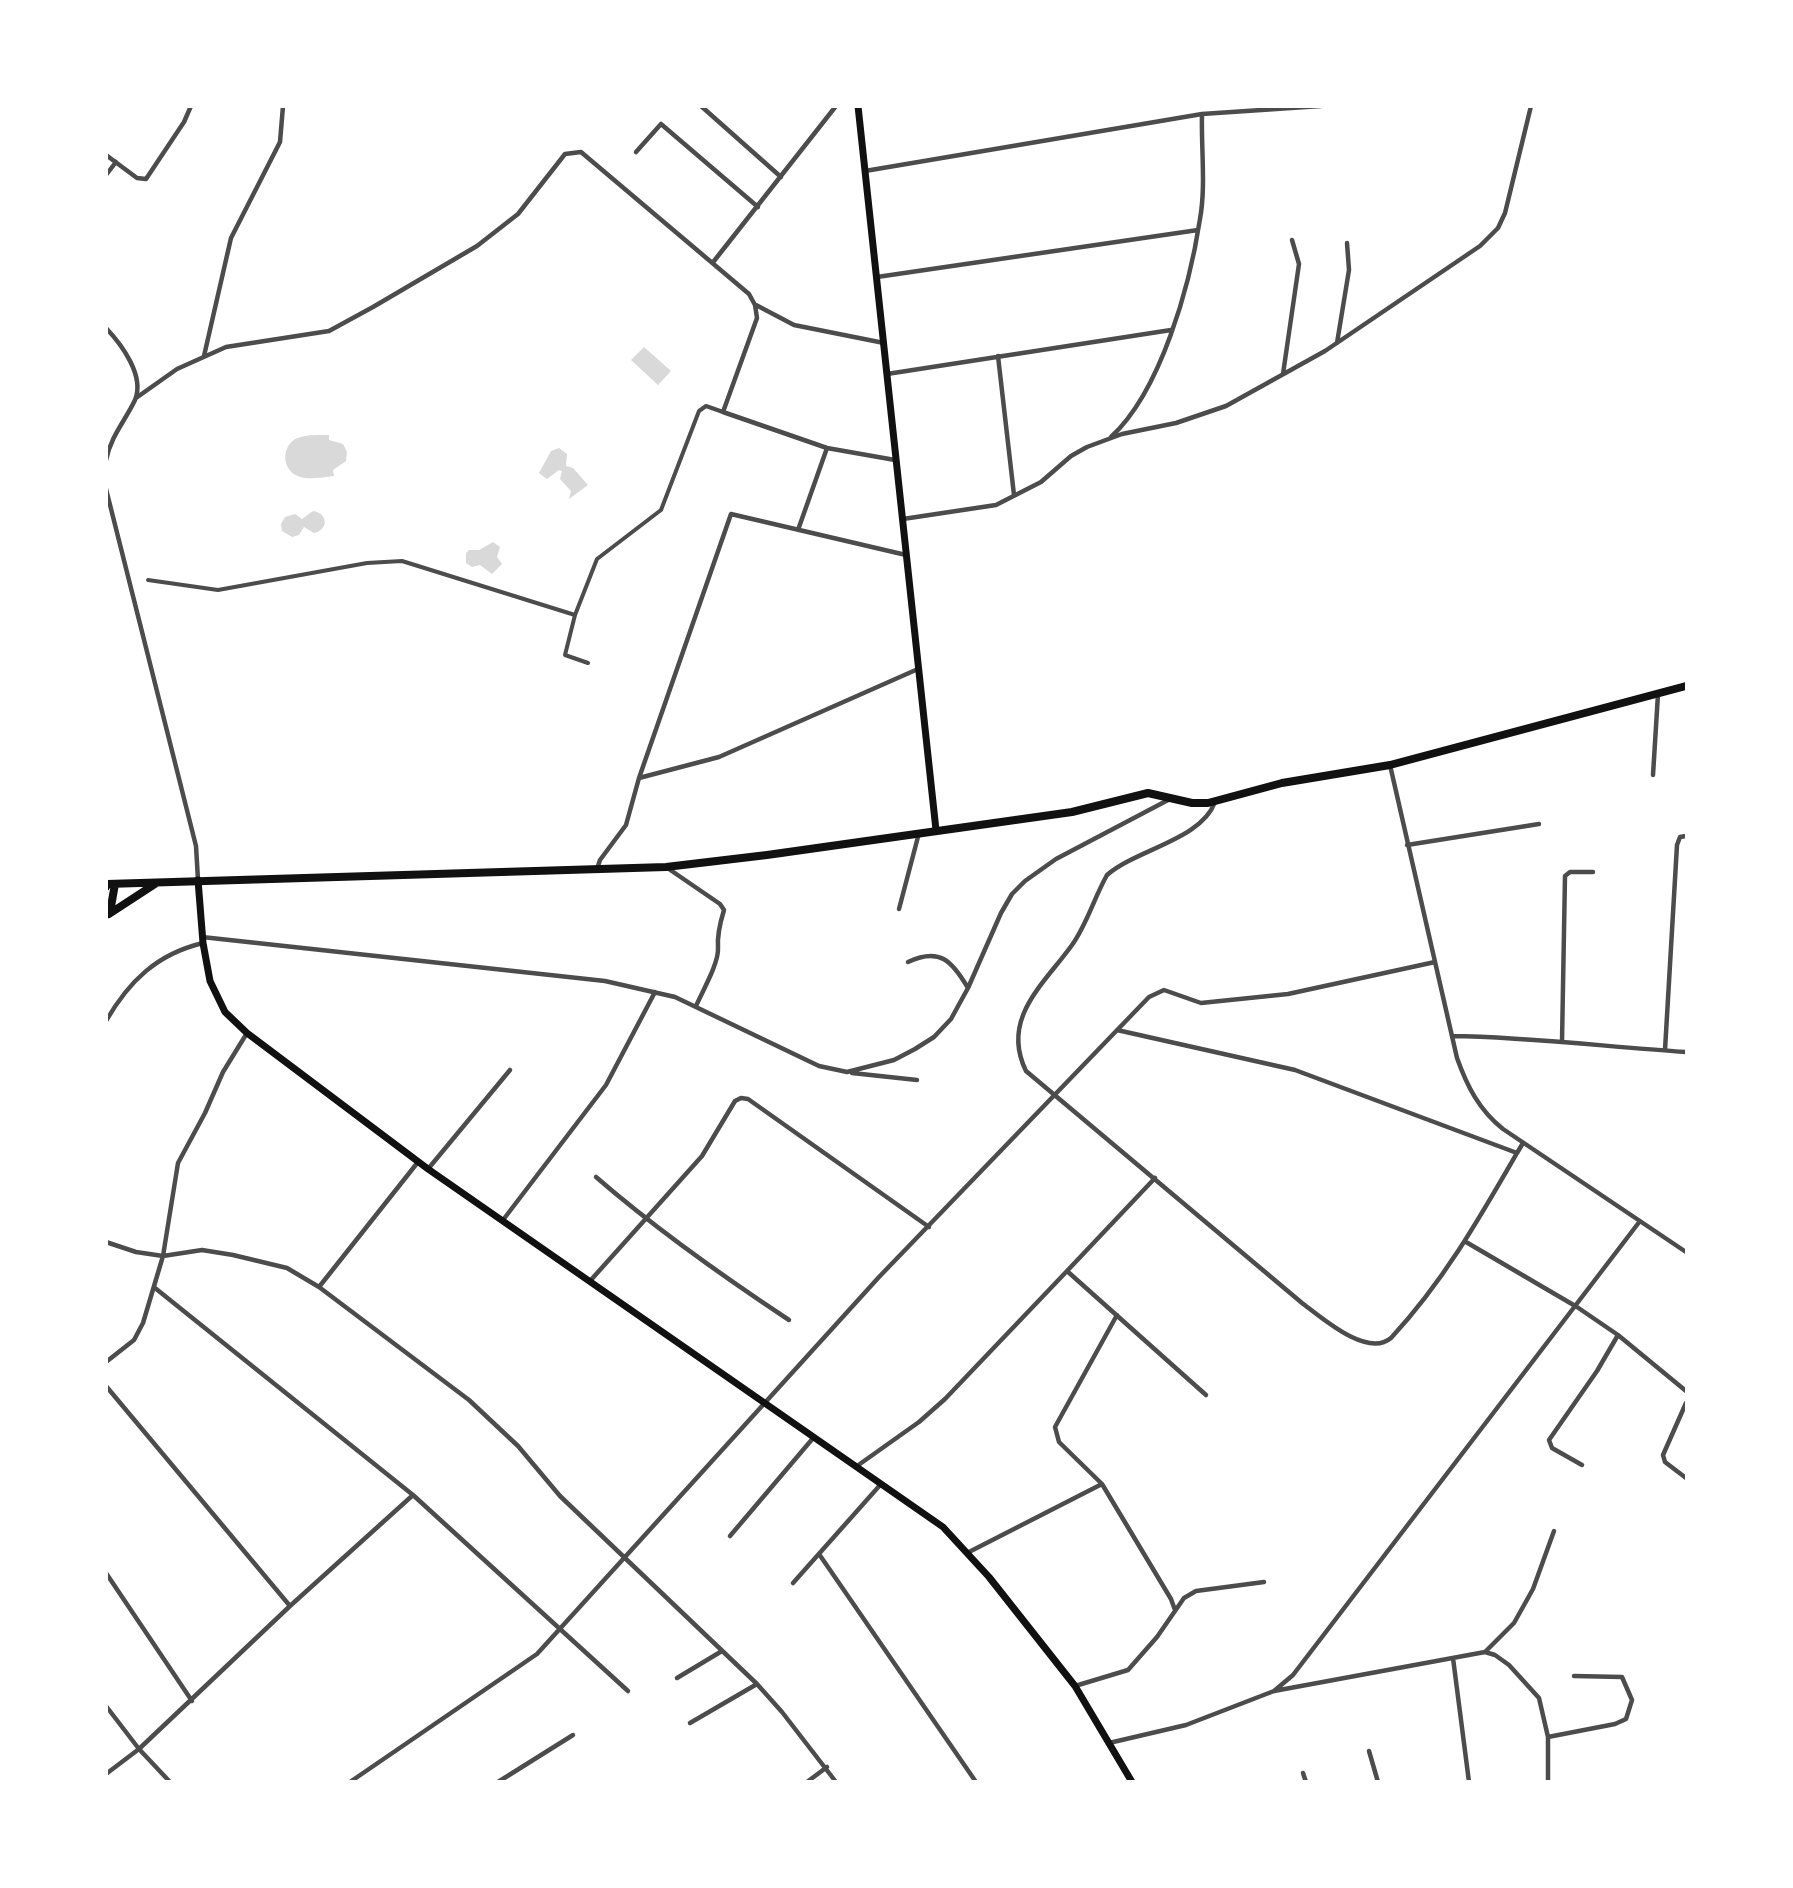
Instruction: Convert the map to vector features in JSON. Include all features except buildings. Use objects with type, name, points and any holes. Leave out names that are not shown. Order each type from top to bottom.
[{"type":"main road","points":[[858,106],[936,830]]},
{"type":"main road","points":[[108,916],[114,899],[110,885],[198,880],[666,867],[1072,812],[1148,793],[1197,804],[1215,802],[1282,783],[1390,765],[1686,686]]},
{"type":"main road","points":[[198,880],[202,940],[207,970],[215,992],[230,1018],[418,1162],[943,1527],[967,1553],[1075,1686],[1132,1782]]},
{"type":"main road","points":[[108,916],[159,882]]},
{"type":"street","points":[[106,155],[137,178],[146,179],[184,122],[191,106]]},
{"type":"street","points":[[204,356],[231,238],[280,142],[283,106]]},
{"type":"street","points":[[701,106],[781,177]]},
{"type":"street","points":[[865,171],[1202,114],[1322,106]]},
{"type":"street","points":[[903,519],[996,505],[1041,482],[1071,456],[1109,439],[1176,423],[1226,406],[1337,343],[1480,246],[1498,228],[1505,213],[1531,106]]},
{"type":"street","points":[[714,261],[834,107]]},
{"type":"street","points":[[1109,439],[1131,417],[1147,388],[1187,283],[1201,217],[1202,114]]},
{"type":"street","points":[[636,152],[662,124],[758,207]]},
{"type":"street","points":[[106,460],[115,432],[136,398],[162,378],[226,347],[329,331],[477,246],[518,214],[565,154],[581,152],[714,261],[744,288],[755,305],[756,318],[753,334],[723,412]]},
{"type":"street","points":[[106,175],[116,162]]},
{"type":"street","points":[[877,277],[1198,230]]},
{"type":"street","points":[[1283,374],[1299,264],[1292,240]]},
{"type":"street","points":[[1337,343],[1348,270],[1347,243]]},
{"type":"street","points":[[755,305],[794,324],[884,343]]},
{"type":"street","points":[[106,328],[135,371],[136,398]]},
{"type":"street","points":[[888,374],[1171,330]]},
{"type":"street","points":[[998,356],[1014,495]]},
{"type":"street","points":[[588,663],[565,655],[575,615],[597,559],[661,510],[699,411],[706,406],[827,448],[895,460]]},
{"type":"street","points":[[798,530],[827,448]]},
{"type":"street","points":[[106,489],[196,846],[198,880]]},
{"type":"street","points":[[597,869],[600,860],[626,825],[639,777],[731,514],[907,556]]},
{"type":"street","points":[[148,580],[218,590],[367,563],[402,561],[575,615]]},
{"type":"street","points":[[639,777],[719,757],[919,669]]},
{"type":"street","points":[[1653,775],[1658,693]]},
{"type":"street","points":[[1390,765],[1452,1036],[1466,1084],[1488,1117],[1686,1252]]},
{"type":"street","points":[[847,1072],[894,1060],[934,1037],[951,1019],[968,988],[1001,913],[1012,894],[1025,880],[1056,859],[1172,798]]},
{"type":"street","points":[[1215,802],[1212,812],[1204,820],[1168,842],[1116,867],[1107,875],[1072,945],[1031,996],[1023,1014],[1020,1030],[1022,1064],[1026,1071],[1280,1285],[1338,1329],[1370,1345],[1377,1346],[1386,1342],[1431,1292],[1466,1242],[1523,1143]]},
{"type":"street","points":[[1407,845],[1539,824]]},
{"type":"street","points":[[899,909],[920,832]]},
{"type":"street","points":[[1665,1050],[1677,845],[1680,837],[1686,836]]},
{"type":"street","points":[[666,867],[720,904],[724,910],[716,942],[718,948],[716,956],[708,981],[696,1006]]},
{"type":"street","points":[[1562,1042],[1565,876],[1570,872],[1593,872]]},
{"type":"street","points":[[106,1021],[119,1000],[144,970],[171,954],[202,940],[605,981],[656,992],[696,1006],[819,1066],[847,1072],[917,1080]]},
{"type":"street","points":[[908,962],[928,954],[938,955],[954,968],[968,988]]},
{"type":"street","points":[[350,1782],[438,1720],[524,1665],[561,1628],[764,1402],[1117,1030],[1157,991],[1164,990],[1201,1004],[1288,994],[1435,962]]},
{"type":"street","points":[[503,1221],[606,1085],[656,992]]},
{"type":"street","points":[[1117,1030],[1295,1070],[1517,1153]]},
{"type":"street","points":[[106,1362],[134,1340],[155,1288],[182,1154],[205,1113],[223,1072],[247,1033]]},
{"type":"street","points":[[1452,1036],[1504,1037],[1686,1052]]},
{"type":"street","points":[[428,1169],[510,1071]]},
{"type":"street","points":[[590,1281],[702,1156],[735,1101],[741,1098],[748,1100],[929,1227]]},
{"type":"street","points":[[319,1287],[418,1162]]},
{"type":"street","points":[[596,1177],[644,1219],[705,1265],[789,1320]]},
{"type":"street","points":[[857,1466],[919,1422],[942,1401],[1155,1178]]},
{"type":"street","points":[[1274,1691],[1293,1675],[1577,1307],[1640,1221]]},
{"type":"street","points":[[106,1242],[136,1252],[163,1256],[202,1250],[233,1255],[287,1268],[319,1287],[469,1400],[518,1446],[560,1496],[757,1684],[827,1767],[836,1782]]},
{"type":"street","points":[[1466,1242],[1577,1307],[1618,1335],[1686,1391]]},
{"type":"street","points":[[1067,1271],[1206,1395]]},
{"type":"street","points":[[155,1288],[413,1495],[628,1691]]},
{"type":"street","points":[[1117,1314],[1055,1427],[1059,1442],[1102,1484],[1171,1599],[1175,1610]]},
{"type":"street","points":[[1581,1465],[1552,1448],[1549,1440],[1597,1371],[1618,1335]]},
{"type":"street","points":[[106,1386],[290,1606]]},
{"type":"street","points":[[1686,1403],[1662,1455],[1665,1462],[1686,1478]]},
{"type":"street","points":[[730,1536],[814,1437]]},
{"type":"street","points":[[793,1583],[882,1484]]},
{"type":"street","points":[[967,1553],[1102,1484]]},
{"type":"street","points":[[106,1774],[139,1749],[192,1701],[290,1606],[413,1495]]},
{"type":"street","points":[[1485,1652],[1514,1623],[1533,1589],[1554,1531]]},
{"type":"street","points":[[819,1554],[976,1782]]},
{"type":"street","points":[[106,1573],[192,1701]]},
{"type":"street","points":[[1075,1686],[1128,1670],[1157,1637],[1184,1598],[1196,1591],[1263,1582]]},
{"type":"street","points":[[677,1678],[722,1651]]},
{"type":"street","points":[[1109,1743],[1186,1725],[1274,1691],[1485,1652],[1495,1655],[1509,1665],[1539,1698],[1548,1737],[1548,1782]]},
{"type":"street","points":[[1453,1658],[1469,1782]]},
{"type":"street","points":[[1548,1737],[1615,1724],[1626,1719],[1631,1709],[1632,1700],[1623,1677],[1574,1676]]},
{"type":"street","points":[[690,1723],[757,1684]]},
{"type":"street","points":[[106,1706],[139,1749],[170,1782]]},
{"type":"street","points":[[498,1782],[573,1736]]},
{"type":"street","points":[[1369,1750],[1378,1782]]},
{"type":"street","points":[[807,1782],[827,1767]]},
{"type":"street","points":[[1303,1773],[1306,1782]]},
{"type":"shaded area","points":[[644,347],[671,371],[658,385],[631,360]]},
{"type":"shaded area","points":[[329,435],[329,440],[343,444],[347,452],[346,461],[333,470],[334,476],[304,478],[290,470],[286,454],[290,443],[303,436]]},
{"type":"shaded area","points":[[559,448],[567,454],[566,466],[573,468],[588,485],[569,499],[571,491],[560,479],[562,471],[559,470],[547,479],[539,473],[551,451]]},
{"type":"shaded area","points":[[313,511],[318,512],[324,518],[324,525],[319,531],[314,533],[304,527],[299,535],[292,537],[282,531],[281,524],[285,517],[295,514],[302,519]]},
{"type":"shaded area","points":[[493,542],[500,547],[497,557],[502,564],[492,574],[480,565],[472,567],[466,563],[466,553],[469,550],[479,550]]}]
